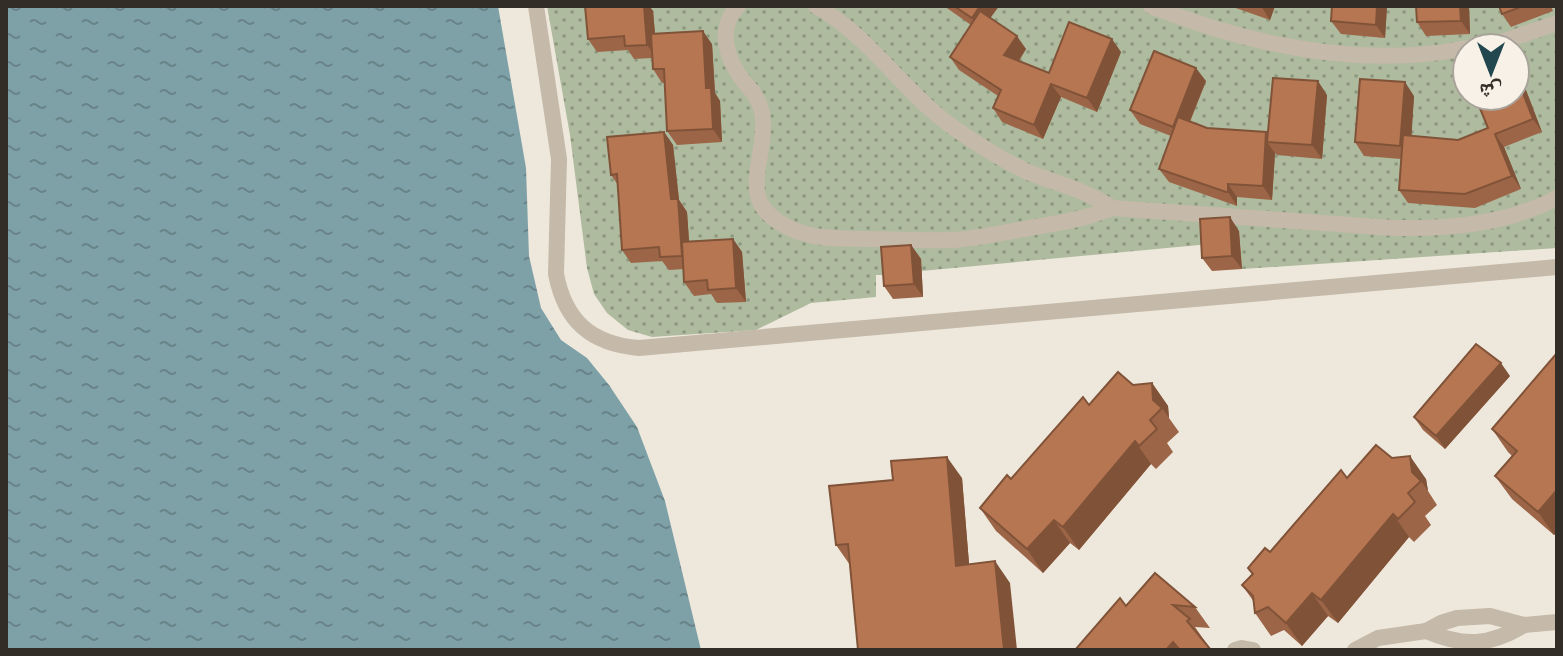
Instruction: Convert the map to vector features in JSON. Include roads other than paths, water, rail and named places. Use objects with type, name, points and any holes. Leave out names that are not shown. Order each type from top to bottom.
[{"type":"lane","points":[[536,6],[559,159],[556,274],[559,291],[566,307],[583,327],[605,341],[622,346],[639,348],[1557,267]]},
{"type":"lane","points":[[738,6],[725,34],[735,69],[763,110],[764,129],[757,188],[759,198],[769,214],[807,235],[952,240],[1066,222],[1112,208],[1431,228],[1494,220],[1557,198]]},
{"type":"lane","points":[[816,6],[844,25],[923,103],[970,139],[1028,172],[1092,195],[1112,208]]},
{"type":"lane","points":[[1151,6],[1226,32],[1337,53],[1451,52]]},
{"type":"lane","points":[[1530,32],[1557,23]]},
{"type":"lane","points":[[1355,650],[1378,638],[1426,631],[1449,621],[1473,616],[1490,616],[1524,625],[1557,622]]},
{"type":"lane","points":[[1426,631],[1458,642],[1474,642],[1492,640],[1524,625]]},
{"type":"lane","points":[[1235,650],[1253,650]]},
{"type":"water","points":[[6,6],[498,6],[526,168],[529,256],[541,308],[561,340],[587,358],[609,385],[637,427],[665,501],[701,650],[6,650]]}]
